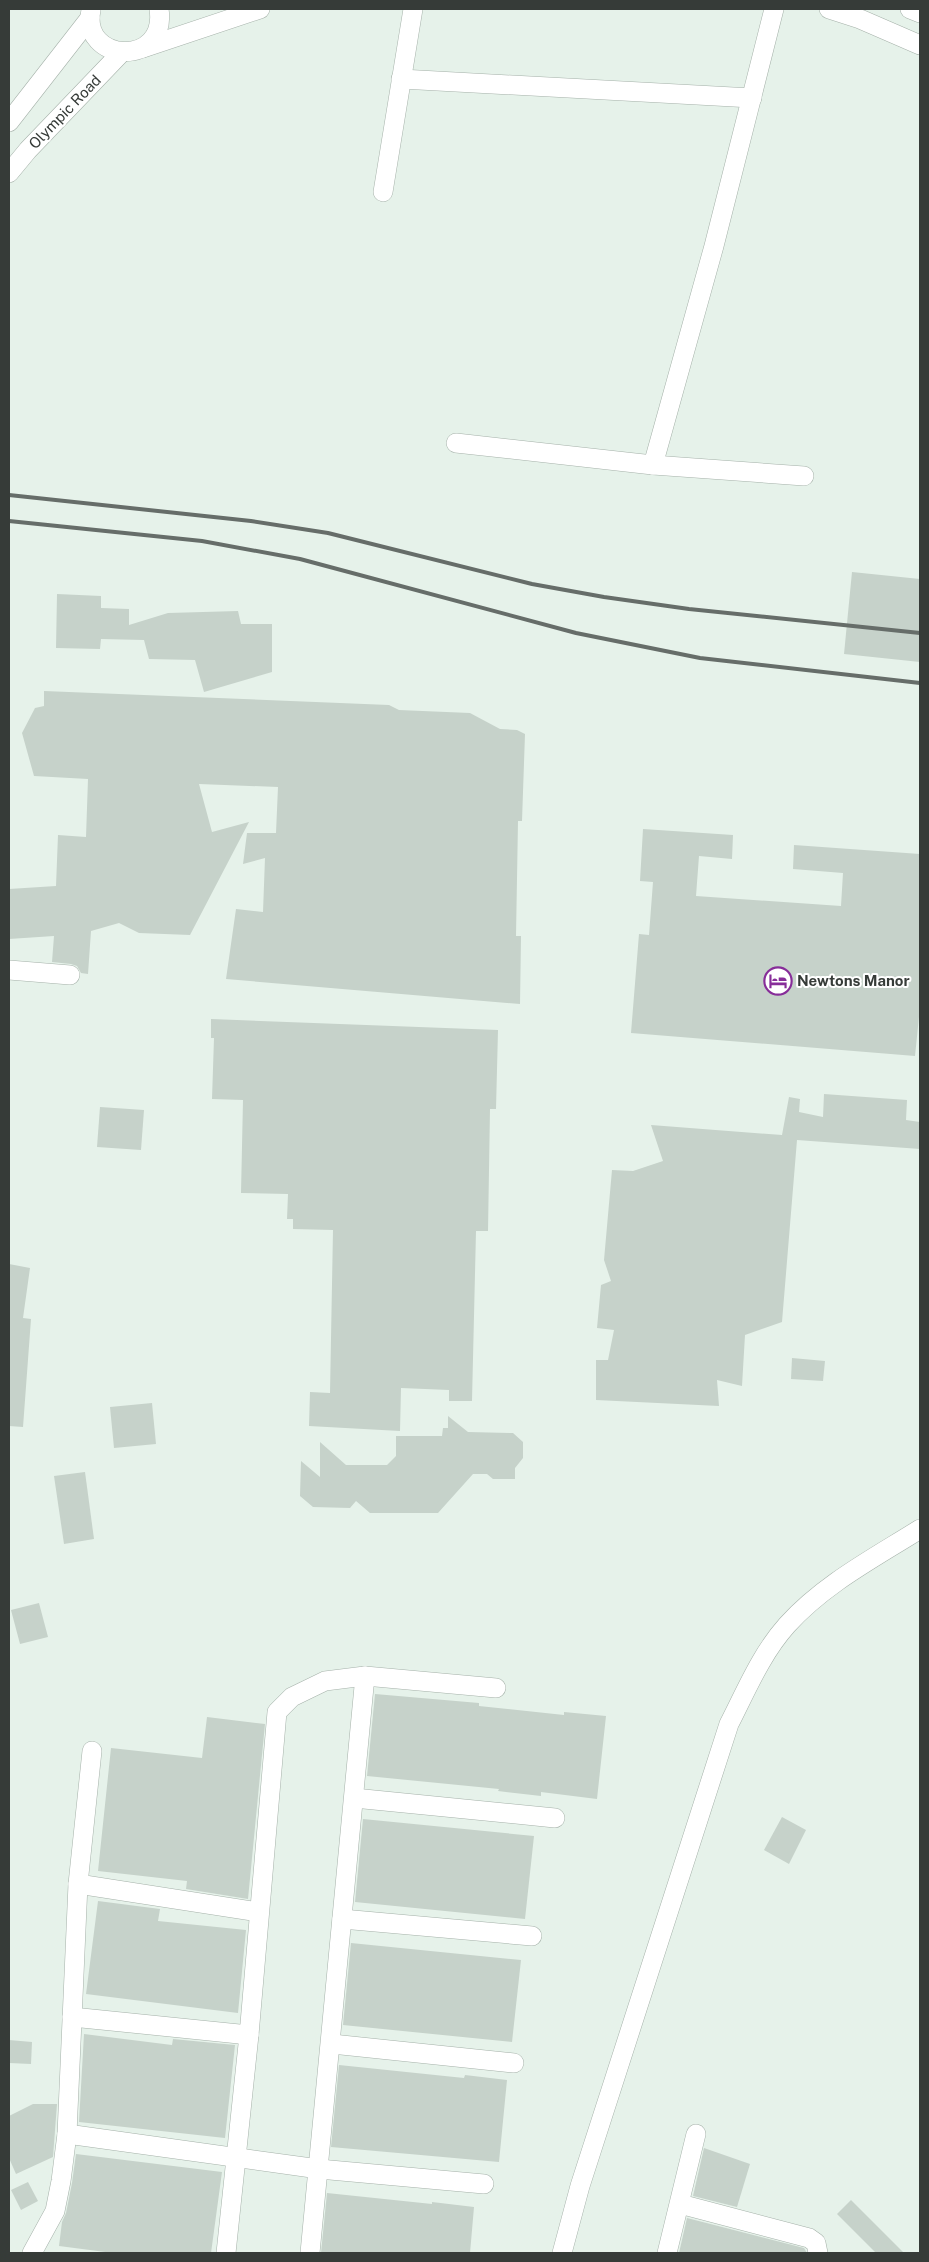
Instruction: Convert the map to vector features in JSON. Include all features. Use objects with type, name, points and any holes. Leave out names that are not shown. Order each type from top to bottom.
[{"type":"street","name":"Olympic Road","points":[[9,173],[28,150],[131,51],[154,36],[158,27],[159,9]]},
{"type":"street","points":[[91,13],[92,30],[99,41],[110,49],[131,51],[260,9]]},
{"type":"street","points":[[383,192],[413,9]]},
{"type":"street","points":[[653,465],[714,246],[774,9]]},
{"type":"street","points":[[829,9],[860,19],[920,45]]},
{"type":"street","points":[[910,9],[920,13]]},
{"type":"street","points":[[9,122],[91,13]]},
{"type":"street","points":[[401,79],[752,98]]},
{"type":"street","points":[[456,442],[653,465],[804,476]]},
{"type":"street","points":[[9,970],[70,975]]},
{"type":"street","points":[[562,2253],[580,2186],[729,1724],[760,1664],[786,1626],[830,1585],[920,1529]]},
{"type":"street","points":[[310,2253],[332,2044],[365,1676]]},
{"type":"street","points":[[226,2253],[249,2035],[277,1712],[292,1696],[325,1681],[365,1676],[496,1688]]},
{"type":"street","points":[[32,2253],[55,2211],[62,2181],[67,2134],[78,1884],[92,1751]]},
{"type":"street","points":[[354,1798],[555,1818]]},
{"type":"street","points":[[78,1884],[259,1912]]},
{"type":"street","points":[[342,1919],[532,1936]]},
{"type":"street","points":[[72,2017],[249,2035]]},
{"type":"street","points":[[332,2044],[514,2062]]},
{"type":"street","points":[[67,2134],[319,2169],[484,2184]]},
{"type":"street","points":[[667,2253],[696,2134]]},
{"type":"street","points":[[680,2204],[809,2238],[816,2243],[818,2253]]},
{"type":"building","points":[[852,572],[920,579],[920,662],[844,654]]},
{"type":"building","points":[[57,594],[101,596],[101,608],[129,609],[129,625],[168,613],[238,611],[241,624],[272,624],[272,672],[204,692],[195,660],[149,659],[144,640],[101,639],[100,649],[56,648]]},
{"type":"building","points":[[44,691],[389,705],[399,710],[470,713],[500,729],[517,730],[525,734],[522,821],[518,821],[516,936],[521,936],[520,1004],[226,979],[236,909],[263,912],[265,858],[243,864],[247,833],[276,833],[278,787],[199,784],[212,832],[249,822],[190,935],[139,933],[119,923],[91,931],[88,974],[81,973],[77,966],[71,964],[52,962],[54,936],[9,939],[9,889],[56,886],[58,835],[86,837],[88,779],[34,776],[22,733],[35,708],[44,706]]},
{"type":"building","points":[[643,829],[733,835],[732,859],[699,856],[696,896],[841,906],[843,873],[793,869],[794,845],[920,854],[920,1007],[915,1056],[631,1033],[639,934],[649,935],[653,882],[640,881]]},
{"type":"building","points":[[211,1019],[498,1030],[496,1109],[490,1109],[488,1231],[476,1231],[472,1401],[449,1401],[449,1390],[401,1388],[400,1431],[309,1426],[310,1392],[330,1393],[333,1230],[293,1229],[293,1219],[287,1219],[288,1194],[241,1193],[243,1100],[212,1099],[214,1038],[211,1038]]},
{"type":"building","points":[[824,1094],[907,1100],[906,1120],[920,1122],[920,1149],[797,1140],[782,1322],[745,1335],[742,1386],[717,1380],[719,1406],[596,1400],[596,1360],[608,1360],[614,1330],[597,1328],[601,1285],[611,1281],[604,1260],[612,1170],[633,1171],[663,1161],[651,1125],[782,1135],[789,1097],[800,1099],[799,1112],[823,1117]]},
{"type":"building","points":[[100,1107],[144,1110],[141,1150],[97,1147]]},
{"type":"building","points":[[9,1264],[30,1268],[23,1318],[31,1319],[23,1427],[9,1426]]},
{"type":"building","points":[[792,1358],[825,1361],[823,1381],[791,1379]]},
{"type":"building","points":[[152,1403],[156,1444],[114,1448],[110,1407]]},
{"type":"building","points":[[448,1416],[468,1432],[513,1433],[523,1442],[523,1458],[515,1468],[515,1479],[493,1479],[487,1474],[473,1474],[438,1513],[370,1513],[356,1501],[350,1508],[313,1507],[300,1496],[301,1461],[320,1477],[320,1442],[346,1465],[387,1465],[396,1456],[396,1436],[442,1436],[443,1428],[448,1428]]},
{"type":"building","points":[[85,1472],[94,1539],[64,1544],[54,1476]]},
{"type":"building","points":[[39,1603],[48,1637],[20,1644],[11,1610]]},
{"type":"building","points":[[375,1694],[479,1703],[479,1706],[564,1715],[564,1712],[606,1716],[597,1799],[541,1792],[541,1796],[498,1791],[499,1789],[367,1776]]},
{"type":"building","points":[[207,1717],[265,1724],[248,1899],[186,1889],[187,1881],[98,1871],[111,1748],[202,1758]]},
{"type":"building","points":[[782,1817],[806,1830],[789,1864],[764,1850]]},
{"type":"building","points":[[363,1819],[534,1836],[525,1919],[355,1902]]},
{"type":"building","points":[[98,1901],[160,1909],[158,1921],[246,1930],[238,2013],[86,1994]]},
{"type":"building","points":[[351,1943],[521,1960],[512,2042],[343,2025]]},
{"type":"building","points":[[84,2034],[172,2045],[173,2039],[235,2045],[225,2138],[79,2122]]},
{"type":"building","points":[[9,2040],[32,2042],[31,2064],[9,2063]]},
{"type":"building","points":[[339,2065],[464,2078],[465,2075],[507,2080],[499,2162],[331,2147]]},
{"type":"building","points":[[33,2104],[57,2104],[53,2157],[16,2174],[9,2158],[9,2116]]},
{"type":"building","points":[[704,2148],[750,2164],[737,2207],[693,2196]]},
{"type":"building","points":[[76,2154],[222,2172],[211,2253],[113,2253],[59,2246]]},
{"type":"building","points":[[28,2182],[38,2201],[21,2210],[11,2190]]},
{"type":"building","points":[[327,2193],[474,2207],[470,2253],[321,2253]]},
{"type":"building","points":[[851,2200],[904,2253],[876,2253],[837,2214]]},
{"type":"building","points":[[687,2218],[804,2248],[807,2253],[679,2253]]},
{"type":"railway","points":[[9,495],[251,521],[328,533],[532,584],[604,597],[689,609],[920,633]]},
{"type":"railway","points":[[9,521],[202,541],[300,559],[576,633],[700,658],[920,683]]},
{"type":"place","name":"Newtons Manor","points":[[778,981]]}]
